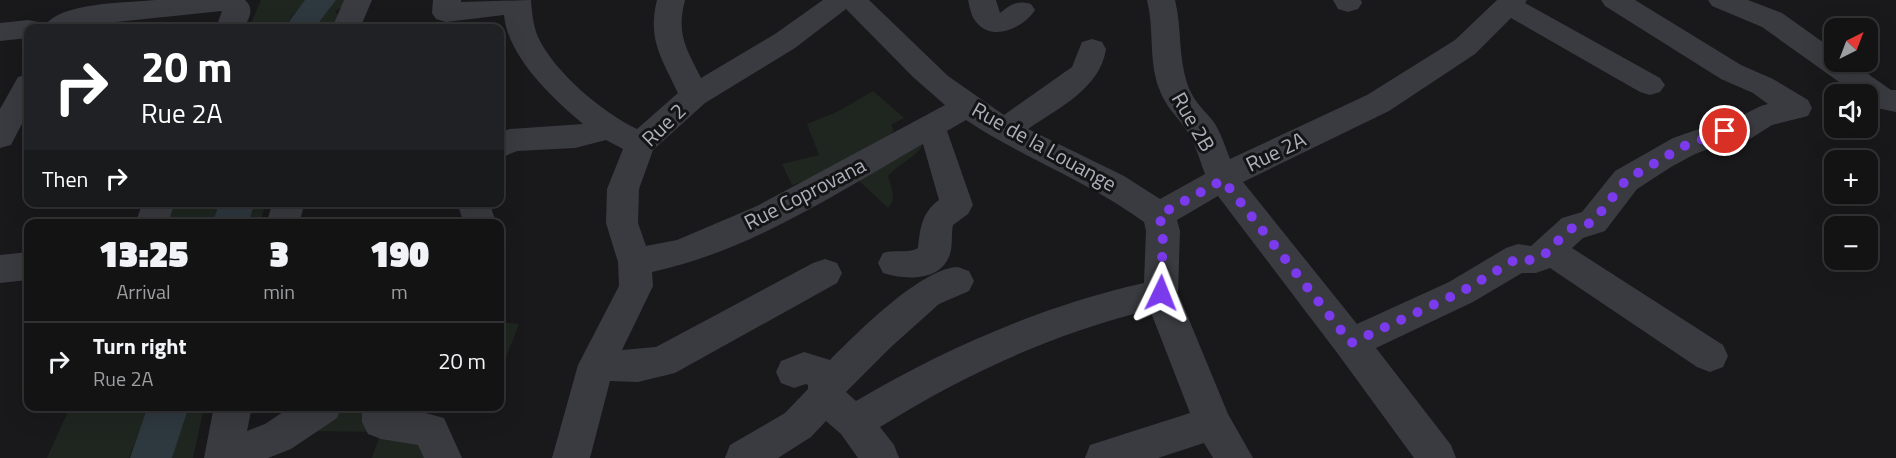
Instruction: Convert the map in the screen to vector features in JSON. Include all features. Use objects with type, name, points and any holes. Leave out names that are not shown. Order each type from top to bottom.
[{"type":"street","points":[[348,24],[358,0]]},
{"type":"street","points":[[447,0],[446,13],[517,2],[525,38],[533,56],[585,109],[610,128],[640,144]]},
{"type":"street","points":[[671,0],[666,19],[669,42],[694,96]]},
{"type":"street","name":"Rue 2","points":[[571,458],[596,365],[636,286],[635,262],[622,223],[623,189],[640,144],[694,96],[785,41],[841,0]]},
{"type":"street","name":"Rue de la Louange","points":[[853,0],[967,106],[1005,130],[1137,198],[1159,215]]},
{"type":"street","points":[[982,0],[986,16],[995,23],[1008,21],[1021,10]]},
{"type":"street","name":"Rue 2B","points":[[1161,0],[1166,21],[1166,59],[1172,83],[1180,104],[1203,130],[1223,180],[1351,343],[1437,458]]},
{"type":"street","points":[[1351,343],[1461,292],[1518,258],[1536,261],[1575,226],[1593,222],[1626,180],[1684,146],[1725,131],[1739,130],[1763,116],[1797,108],[1764,86],[1731,72],[1615,0]]},
{"type":"street","points":[[1722,0],[1772,20],[1883,99],[1896,100]]},
{"type":"street","points":[[60,24],[87,16],[224,2],[237,7],[232,24]]},
{"type":"street","points":[[1510,3],[1650,85]]},
{"type":"street","name":"Rue 2A","points":[[1159,215],[1244,166],[1378,103],[1465,48],[1510,3]]},
{"type":"street","points":[[0,32],[24,29]]},
{"type":"street","points":[[1005,130],[1024,114],[1078,80],[1087,67],[1092,49]]},
{"type":"street","points":[[0,137],[24,92]]},
{"type":"street","name":"Rue Coprovana","points":[[635,262],[682,252],[769,215],[967,106]]},
{"type":"street","points":[[895,263],[917,265],[930,258],[934,253],[934,228],[943,213],[957,205],[936,138],[929,127]]},
{"type":"street","points":[[504,145],[510,141],[575,137],[610,128]]},
{"type":"street","points":[[1159,215],[1163,231],[1161,293],[1213,423],[1234,458]]},
{"type":"street","points":[[1549,250],[1710,356]]},
{"type":"street","points":[[0,269],[24,266]]},
{"type":"street","points":[[596,365],[638,366],[662,362],[825,273]]},
{"type":"street","points":[[837,401],[878,336],[927,294],[957,281]]},
{"type":"street","points":[[744,458],[798,425],[821,401],[837,401],[909,387],[929,380],[1011,339],[1125,301],[1161,293]]},
{"type":"street","points":[[794,372],[810,367],[880,458]]},
{"type":"street","points":[[223,458],[232,411]]},
{"type":"street","points":[[223,458],[278,437],[317,411]]},
{"type":"street","points":[[381,411],[381,422],[431,430],[443,458]]},
{"type":"street","points":[[1104,458],[1213,423]]},
{"type":"shaded area","points":[[261,0],[307,0],[290,18],[289,24],[251,24]]},
{"type":"shaded area","points":[[325,0],[349,0],[346,5],[335,11],[339,17],[337,24],[312,24],[311,20]]},
{"type":"shaded area","points":[[873,91],[904,118],[891,125],[894,130],[887,141],[813,178],[792,185],[782,164],[819,155],[807,124],[837,112]]},
{"type":"shaded area","points":[[922,145],[916,153],[888,176],[893,197],[888,208],[856,178]]},
{"type":"shaded area","points":[[174,207],[228,207],[223,219],[169,219]]},
{"type":"shaded area","points":[[244,207],[265,207],[261,219],[239,219]]},
{"type":"shaded area","points":[[504,322],[519,324],[505,360]]},
{"type":"shaded area","points":[[68,411],[147,411],[129,458],[47,458]]},
{"type":"shaded area","points":[[175,411],[203,411],[193,458],[157,458]]},
{"type":"shaded area","points":[[335,411],[400,411],[430,458],[372,458],[381,432],[307,431]]},
{"type":"waterway","points":[[305,24],[305,20],[321,0]]},
{"type":"waterway","points":[[232,219],[236,207]]},
{"type":"waterway","points":[[151,458],[167,411]]},
{"type":"route","points":[[1161,293],[1163,231],[1159,215],[1223,180],[1351,343],[1461,292],[1518,258],[1530,261],[1540,259],[1575,226],[1589,225],[1593,222],[1626,180],[1684,146],[1725,131]]}]
